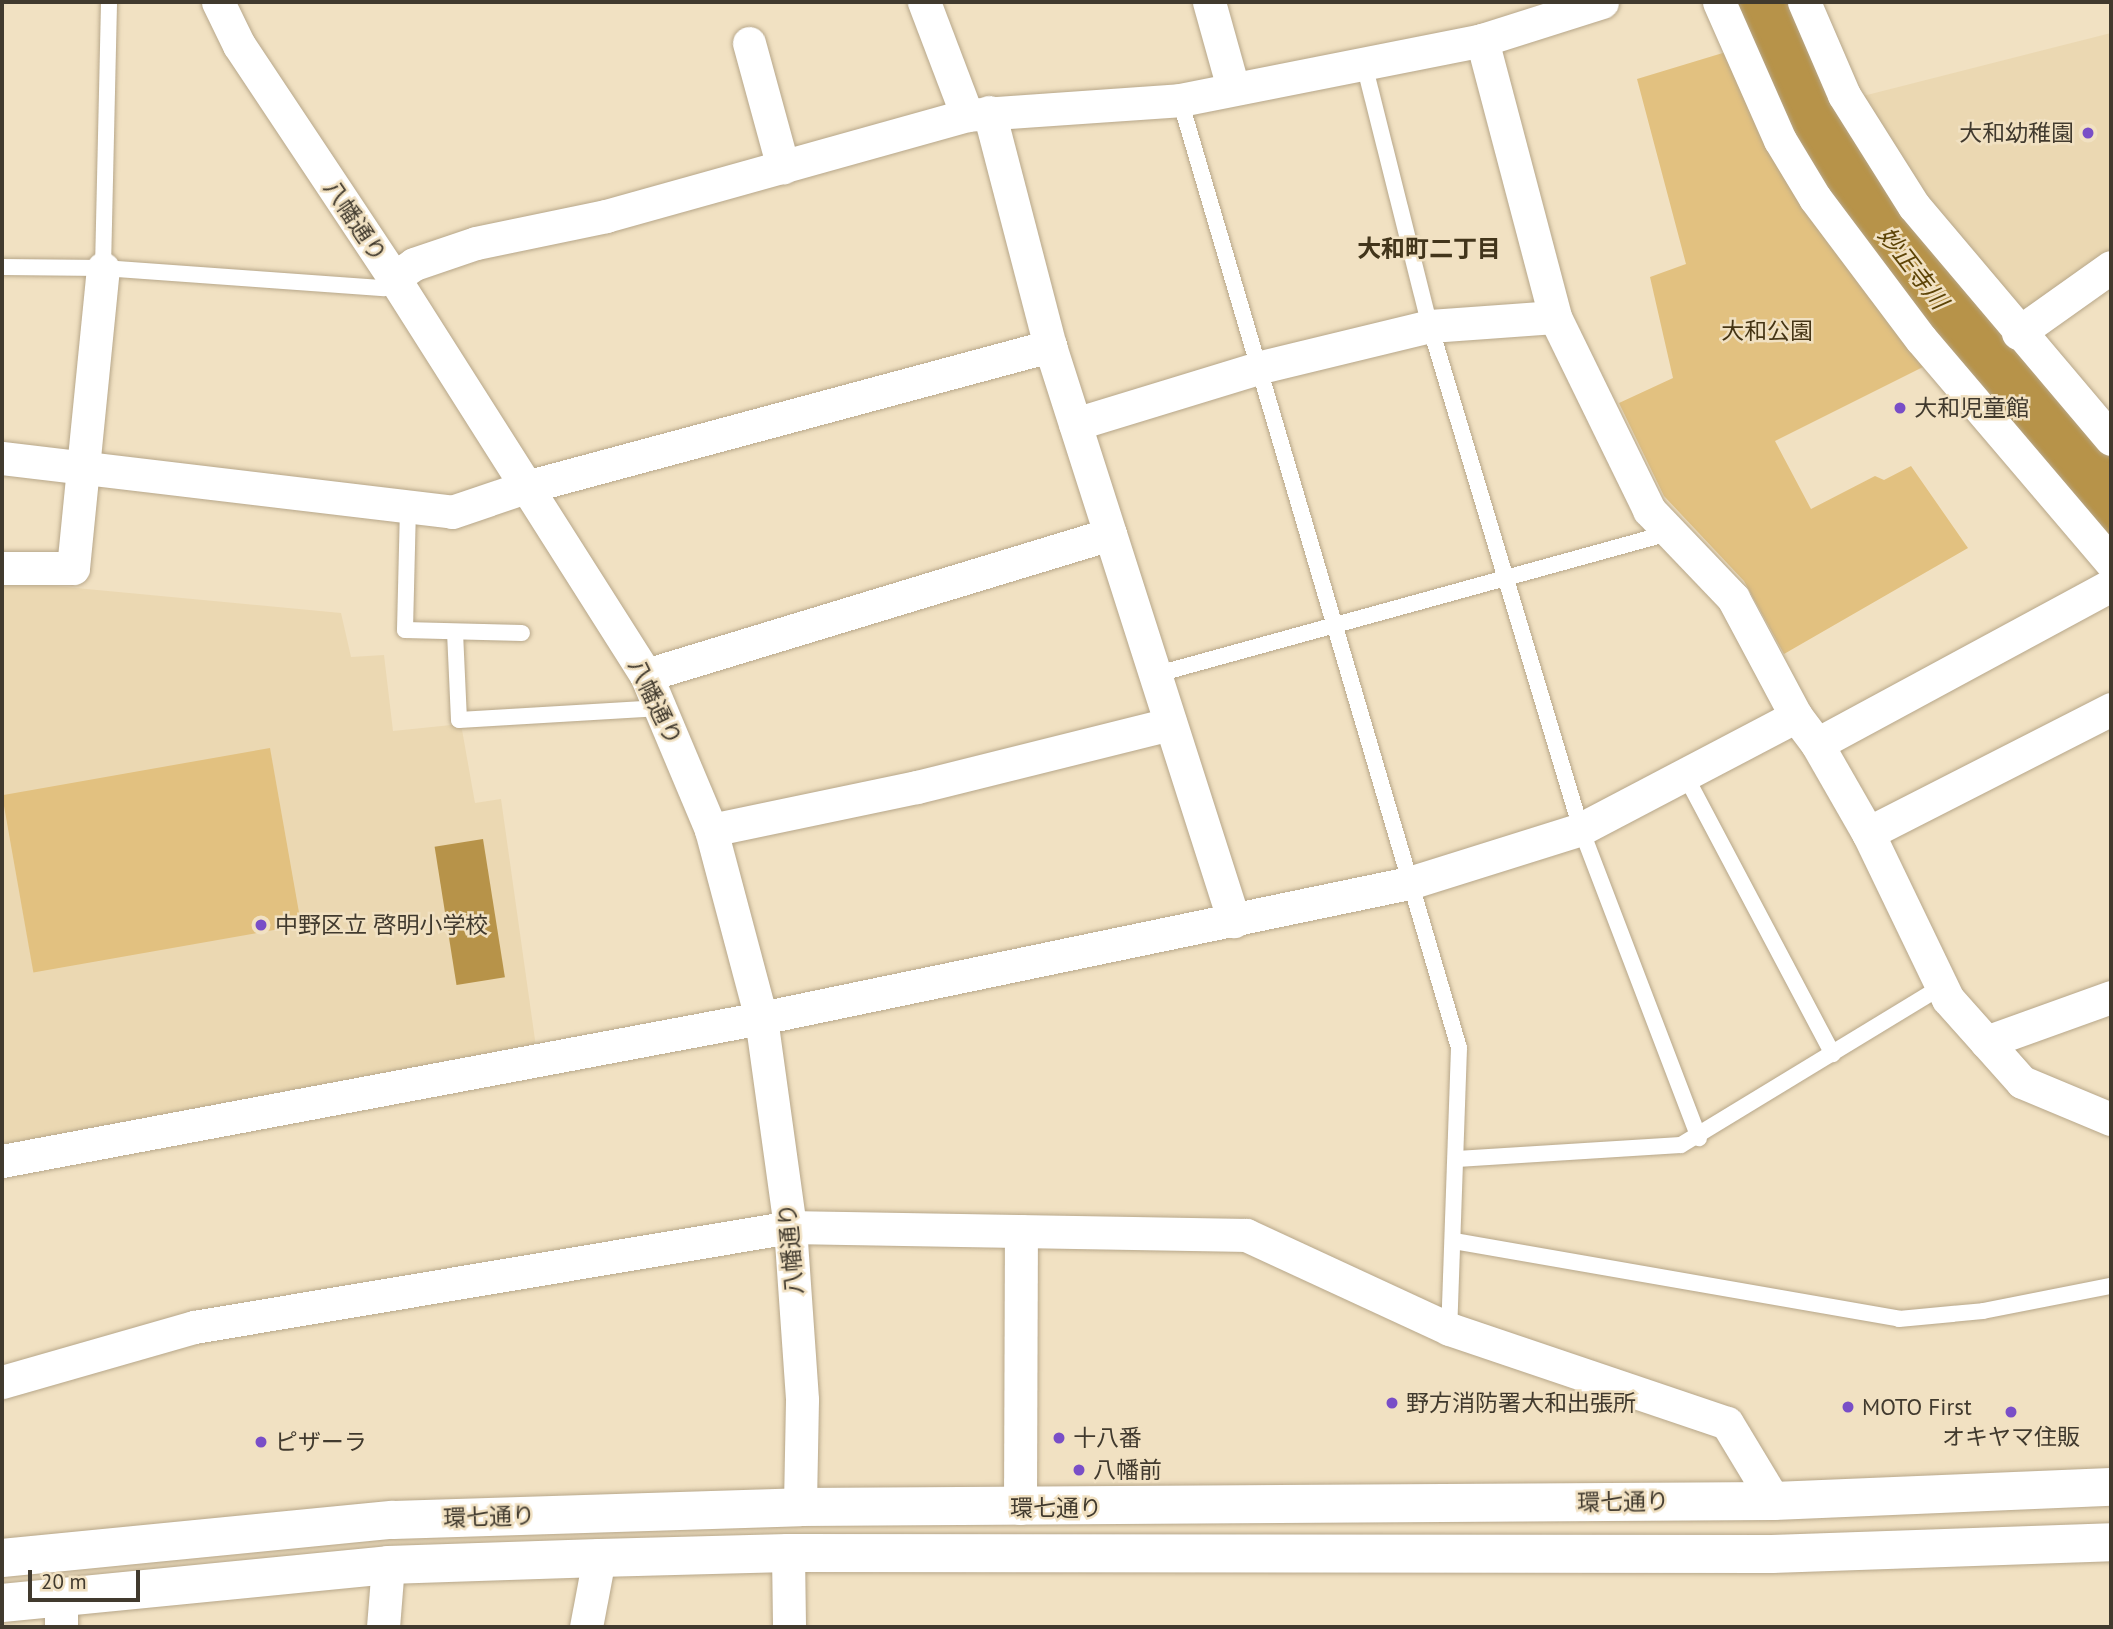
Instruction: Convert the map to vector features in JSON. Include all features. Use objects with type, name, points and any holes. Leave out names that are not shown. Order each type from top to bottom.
[{"type":"main road","name":"環七通り","points":[[2,1558],[393,1521],[800,1507],[1020,1508],[1774,1501],[2111,1487]]},
{"type":"main road","name":"環七通り","points":[[2,1603],[61,1612],[388,1566],[599,1558],[788,1553],[1772,1554],[2111,1542]]},
{"type":"street","name":"八幡通り","points":[[218,2],[261,79],[394,278],[646,675],[711,830],[761,1018],[790,1227],[802,1400],[800,1507]]},
{"type":"street","points":[[924,2],[978,113],[1234,921]]},
{"type":"street","points":[[1209,2],[1233,88]]},
{"type":"street","points":[[394,278],[414,264],[476,243],[606,216],[978,113],[1180,100],[1482,40],[1602,2]]},
{"type":"street","points":[[1719,2],[1768,116],[1815,198],[1929,349],[2111,562]]},
{"type":"street","points":[[1804,2],[1844,95],[1872,144],[1914,206],[2111,439]]},
{"type":"street","points":[[1482,40],[1555,317],[1649,510],[1733,598],[1796,716],[1817,744],[1868,833],[1942,986],[2022,1082],[2111,1119]]},
{"type":"street","points":[[748,43],[783,167]]},
{"type":"street","points":[[2018,332],[2111,267]]},
{"type":"street","points":[[2,568],[73,568],[103,268]]},
{"type":"street","points":[[1075,424],[1261,367],[1430,326],[1555,317]]},
{"type":"street","points":[[2,458],[452,512],[526,487],[1050,346]]},
{"type":"street","points":[[646,675],[1110,534]]},
{"type":"street","points":[[1817,744],[2111,585]]},
{"type":"street","points":[[1868,833],[2111,709]]},
{"type":"street","points":[[2,1161],[761,1018],[1409,883],[1581,829],[1796,716]]},
{"type":"street","points":[[711,830],[917,787],[1170,724]]},
{"type":"street","points":[[1986,1042],[2111,997]]},
{"type":"street","points":[[2,1382],[194,1327],[790,1227],[1246,1235],[1449,1329],[1727,1423],[1774,1501]]},
{"type":"street","points":[[1020,1508],[1021,1231]]},
{"type":"street","points":[[788,1553],[789,1627]]},
{"type":"street","points":[[586,1627],[599,1558]]},
{"type":"street","points":[[383,1627],[388,1566]]},
{"type":"lane","points":[[103,268],[109,2]]},
{"type":"lane","points":[[1364,64],[1430,326],[1581,829],[1699,1138]]},
{"type":"lane","points":[[1180,100],[1261,367],[1331,626],[1459,1048],[1449,1329]]},
{"type":"lane","points":[[2,267],[103,268],[384,288],[394,278]]},
{"type":"lane","points":[[408,506],[405,629],[522,633]]},
{"type":"lane","points":[[1154,675],[1669,533]]},
{"type":"lane","points":[[455,632],[459,720],[661,708]]},
{"type":"lane","points":[[1685,775],[1833,1054]]},
{"type":"lane","points":[[1457,1158],[1681,1146],[1699,1138],[1942,986]]},
{"type":"lane","points":[[1454,1241],[1899,1319],[1983,1311],[2111,1286]]},
{"type":"shaded area","points":[[2111,33],[2111,256],[2024,319],[1931,207],[1863,96]]},
{"type":"shaded area","name":"中野区立 啓明小学校","points":[[2,581],[341,613],[351,657],[384,655],[393,731],[461,724],[475,803],[501,799],[536,1047],[2,1145]]},
{"type":"green space","name":"大和公園","points":[[1726,52],[1825,239],[1923,367],[1775,441],[1811,509],[1875,476],[1884,480],[1911,466],[1968,548],[1784,654],[1744,581],[1664,496],[1619,403],[1673,378],[1650,277],[1686,264],[1637,79]]},
{"type":"green space","points":[[270,748],[301,925],[33,972],[2,795]]},
{"type":"water","name":"妙正寺川","points":[[1727,2],[1793,2],[1917,230],[2111,456],[2111,542],[1946,351],[1791,137]]},
{"type":"water","points":[[483,839],[505,977],[457,985],[435,847]]},
{"type":"place","name":"大和幼稚園","points":[[2088,133]]},
{"type":"place","name":"大和児童館","points":[[1900,408]]},
{"type":"place","name":"中野区立 啓明小学校","points":[[261,925]]},
{"type":"place","name":"野方消防署大和出張所","points":[[1392,1403]]},
{"type":"place","name":"MOTO First","points":[[1848,1407]]},
{"type":"place","name":"オキヤマ住販","points":[[2011,1412]]},
{"type":"place","name":"十八番","points":[[1059,1438]]},
{"type":"place","name":"ピザーラ","points":[[261,1442]]},
{"type":"place","name":"八幡前","points":[[1079,1470]]},
{"type":"district","name":"大和町二丁目","points":[[1429,249]]}]
